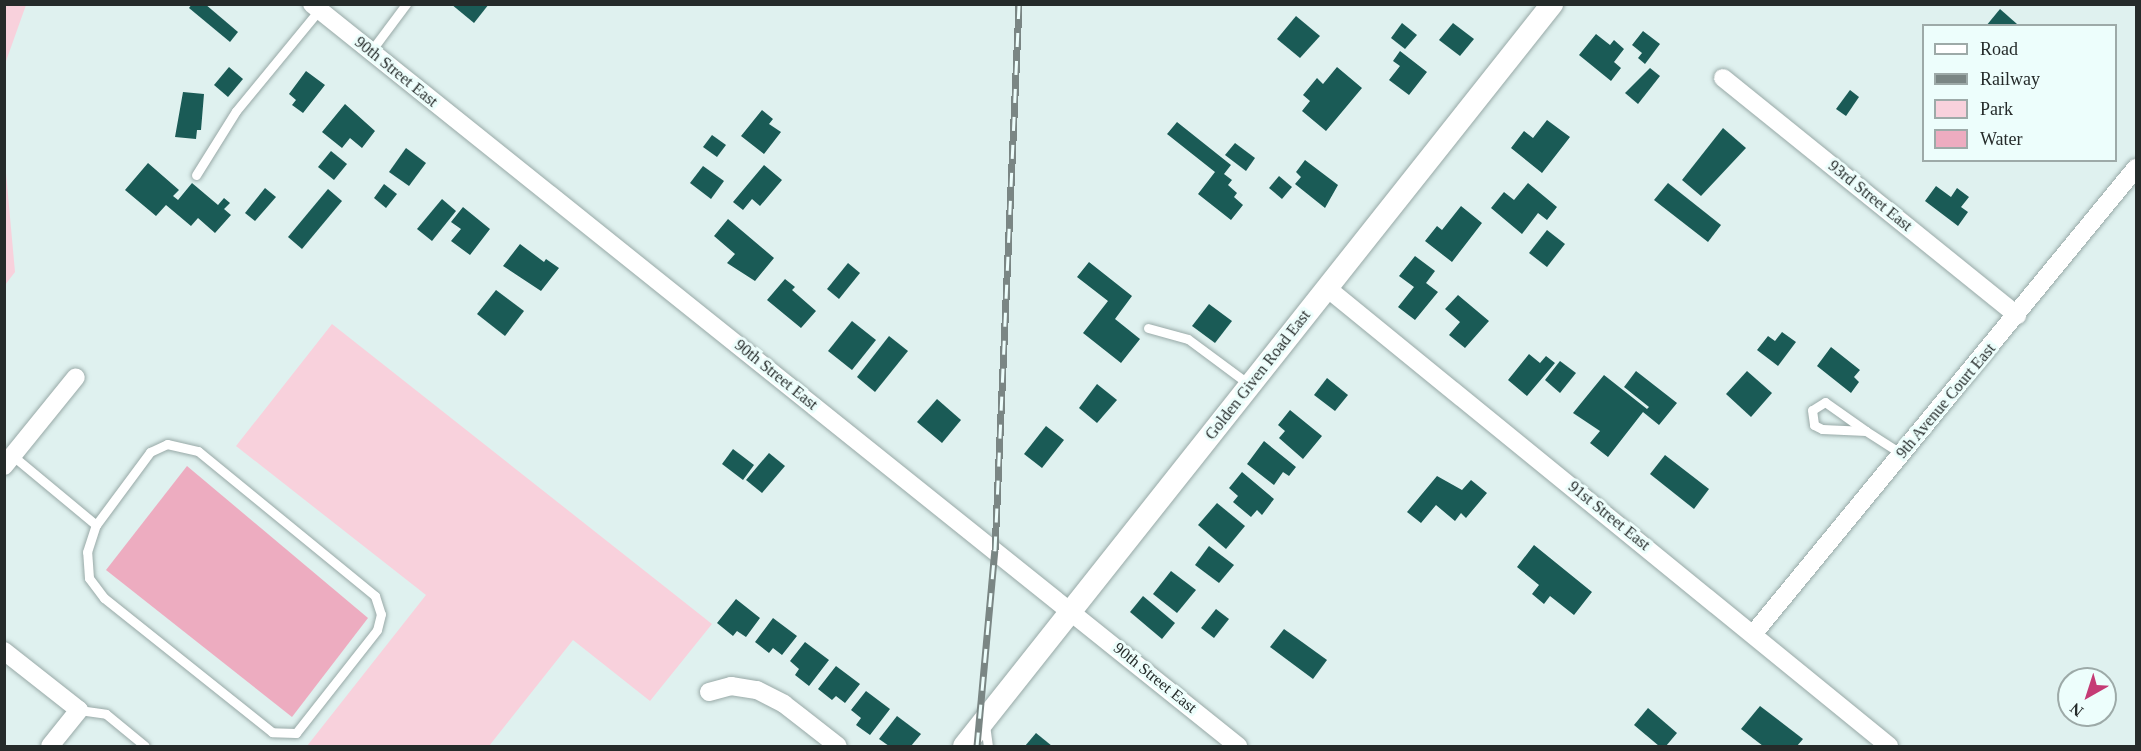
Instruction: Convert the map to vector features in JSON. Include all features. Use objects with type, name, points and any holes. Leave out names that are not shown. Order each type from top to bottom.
[{"type":"street","name":"Golden Given Road East","points":[[964,747],[1552,4]]},
{"type":"street","name":"90th Street East","points":[[316,7],[1072,610],[1238,747]]},
{"type":"street","name":"93rd Street East","points":[[1723,78],[2017,315]]},
{"type":"street","name":"9th Avenue Court East","points":[[1754,633],[2136,168]]},
{"type":"street","name":"91st Street East","points":[[1327,288],[1754,633],[1889,747]]},
{"type":"street","points":[[9,461],[76,377]]},
{"type":"street","points":[[4,651],[79,710],[50,747]]},
{"type":"street","points":[[709,692],[731,686],[757,690],[784,704],[838,747]]},
{"type":"lane","points":[[371,51],[406,4]]},
{"type":"lane","points":[[196,175],[236,111],[316,7]]},
{"type":"lane","points":[[1148,328],[1188,339],[1250,385]]},
{"type":"lane","points":[[1866,431],[1822,429],[1814,425],[1812,410],[1825,402],[1902,454]]},
{"type":"lane","points":[[167,444],[188,447],[369,590],[375,596],[380,622],[303,729],[280,735],[95,588],[86,565],[96,525],[150,452],[167,444]]},
{"type":"lane","points":[[9,461],[96,525]]},
{"type":"lane","points":[[79,710],[106,714],[145,747]]},
{"type":"lane","points":[[984,722],[988,747]]},
{"type":"green space","points":[[5,5],[26,5],[5,64]]},
{"type":"green space","points":[[5,162],[15,272],[4,285]]},
{"type":"green space","points":[[332,324],[712,624],[650,701],[573,640],[489,746],[307,746],[426,595],[236,446]]},
{"type":"water","points":[[187,466],[368,618],[292,717],[106,570]]},
{"type":"building","points":[[192,4],[205,4],[238,32],[230,42],[189,8]]},
{"type":"building","points":[[451,4],[489,4],[474,23]]},
{"type":"building","points":[[2000,9],[2017,24],[1988,24]]},
{"type":"building","points":[[1296,16],[1320,36],[1300,58],[1277,39]]},
{"type":"building","points":[[1402,23],[1417,35],[1405,49],[1391,38]]},
{"type":"building","points":[[1453,23],[1474,39],[1460,56],[1439,40]]},
{"type":"building","points":[[1643,31],[1660,44],[1645,64],[1638,58],[1642,53],[1632,45]]},
{"type":"building","points":[[1596,34],[1610,45],[1614,40],[1624,49],[1614,62],[1621,68],[1611,81],[1579,55]]},
{"type":"building","points":[[1400,51],[1427,72],[1409,95],[1389,80],[1400,66],[1393,61]]},
{"type":"building","points":[[229,67],[243,79],[228,97],[214,85]]},
{"type":"building","points":[[1337,67],[1362,88],[1326,131],[1302,111],[1310,101],[1303,95],[1317,78],[1323,84]]},
{"type":"building","points":[[1650,68],[1660,76],[1638,104],[1625,93]]},
{"type":"building","points":[[306,71],[325,85],[303,113],[292,105],[296,100],[289,94]]},
{"type":"building","points":[[1850,90],[1859,97],[1846,116],[1836,109]]},
{"type":"building","points":[[183,92],[204,94],[201,130],[197,130],[196,139],[175,137]]},
{"type":"building","points":[[345,104],[375,131],[362,148],[350,138],[342,148],[322,132]]},
{"type":"building","points":[[762,110],[773,119],[769,124],[781,132],[764,154],[741,136]]},
{"type":"building","points":[[1547,120],[1570,137],[1542,173],[1511,148],[1524,131],[1533,138]]},
{"type":"building","points":[[1177,122],[1231,165],[1224,174],[1232,180],[1228,185],[1237,193],[1234,197],[1243,205],[1231,220],[1198,194],[1215,172],[1167,134]]},
{"type":"building","points":[[1723,128],[1746,148],[1701,196],[1682,180]]},
{"type":"building","points":[[712,135],[726,145],[717,157],[703,147]]},
{"type":"building","points":[[1235,143],[1255,158],[1246,171],[1225,155]]},
{"type":"building","points":[[406,148],[426,163],[409,186],[389,172]]},
{"type":"building","points":[[331,151],[347,164],[334,180],[318,167]]},
{"type":"building","points":[[1305,160],[1338,185],[1325,208],[1295,184],[1301,177],[1296,172]]},
{"type":"building","points":[[148,163],[179,190],[173,196],[178,200],[192,183],[218,205],[224,198],[230,203],[224,209],[231,215],[215,233],[198,218],[191,226],[166,205],[156,216],[125,190]]},
{"type":"building","points":[[764,165],[782,180],[760,206],[752,199],[743,210],[733,202]]},
{"type":"building","points":[[703,166],[724,181],[711,199],[690,183]]},
{"type":"building","points":[[1279,176],[1292,187],[1282,199],[1269,188]]},
{"type":"building","points":[[1528,183],[1557,207],[1547,220],[1538,213],[1522,234],[1491,208],[1504,192],[1514,200]]},
{"type":"building","points":[[1668,183],[1721,225],[1708,242],[1654,200]]},
{"type":"building","points":[[384,184],[397,194],[386,208],[374,198]]},
{"type":"building","points":[[1936,186],[1951,197],[1957,188],[1969,197],[1961,207],[1968,212],[1958,226],[1925,201]]},
{"type":"building","points":[[265,188],[276,197],[255,221],[245,213]]},
{"type":"building","points":[[328,189],[342,201],[302,249],[288,237]]},
{"type":"building","points":[[442,199],[456,211],[432,241],[417,229]]},
{"type":"building","points":[[1461,206],[1482,223],[1452,262],[1425,241],[1437,226],[1442,230]]},
{"type":"building","points":[[463,207],[490,229],[470,255],[451,241],[461,229],[451,222]]},
{"type":"building","points":[[728,219],[774,258],[755,281],[727,263],[735,254],[714,236]]},
{"type":"building","points":[[1547,230],[1565,244],[1547,267],[1529,253]]},
{"type":"building","points":[[520,244],[544,262],[546,259],[559,268],[541,291],[503,266]]},
{"type":"building","points":[[1415,256],[1435,271],[1426,283],[1438,292],[1415,320],[1398,307],[1414,287],[1399,276]]},
{"type":"building","points":[[1089,262],[1132,296],[1115,319],[1140,339],[1121,363],[1083,333],[1108,301],[1077,277]]},
{"type":"building","points":[[848,263],[860,273],[839,299],[827,289]]},
{"type":"building","points":[[785,279],[795,287],[792,290],[816,311],[801,328],[767,300]]},
{"type":"building","points":[[496,290],[524,311],[505,336],[477,314]]},
{"type":"building","points":[[1458,295],[1489,321],[1465,348],[1449,335],[1460,322],[1445,309]]},
{"type":"building","points":[[1209,304],[1232,321],[1215,343],[1192,326]]},
{"type":"building","points":[[852,321],[876,340],[852,370],[828,351]]},
{"type":"building","points":[[1782,332],[1796,342],[1778,366],[1757,350],[1768,336],[1775,341]]},
{"type":"building","points":[[889,336],[908,351],[875,392],[857,377]]},
{"type":"building","points":[[1831,347],[1860,370],[1854,377],[1859,382],[1851,393],[1817,366]]},
{"type":"building","points":[[1529,354],[1540,363],[1546,356],[1555,363],[1527,396],[1508,380]]},
{"type":"building","points":[[1560,361],[1576,373],[1560,393],[1545,380]]},
{"type":"building","points":[[1636,371],[1677,403],[1659,425],[1643,412],[1608,457],[1590,443],[1600,431],[1573,413],[1604,375],[1647,409],[1649,407],[1624,387]]},
{"type":"building","points":[[1747,371],[1772,393],[1751,417],[1726,394]]},
{"type":"building","points":[[1327,378],[1348,395],[1335,411],[1314,395]]},
{"type":"building","points":[[1097,384],[1117,400],[1097,423],[1079,408]]},
{"type":"building","points":[[937,399],[961,420],[942,443],[917,422]]},
{"type":"building","points":[[1290,410],[1322,436],[1303,459],[1279,438],[1285,431],[1278,425]]},
{"type":"building","points":[[1046,426],[1064,440],[1042,468],[1024,454]]},
{"type":"building","points":[[1264,441],[1296,467],[1289,476],[1283,472],[1274,485],[1247,464]]},
{"type":"building","points":[[733,449],[754,465],[743,480],[722,464]]},
{"type":"building","points":[[769,453],[785,466],[762,493],[746,480]]},
{"type":"building","points":[[1665,455],[1709,489],[1694,509],[1650,474]]},
{"type":"building","points":[[1242,472],[1274,499],[1262,515],[1257,510],[1251,517],[1233,502],[1238,496],[1229,488]]},
{"type":"building","points":[[1437,476],[1462,490],[1471,480],[1487,493],[1466,518],[1461,513],[1455,521],[1436,505],[1421,523],[1407,512]]},
{"type":"building","points":[[1217,503],[1245,526],[1226,549],[1198,525]]},
{"type":"building","points":[[1534,545],[1592,592],[1574,615],[1550,596],[1544,604],[1532,594],[1539,585],[1517,567]]},
{"type":"building","points":[[1209,546],[1234,565],[1219,583],[1195,565]]},
{"type":"building","points":[[1171,571],[1196,590],[1177,613],[1153,594]]},
{"type":"building","points":[[1143,596],[1175,623],[1162,639],[1130,612]]},
{"type":"building","points":[[736,599],[760,618],[746,637],[737,631],[733,636],[717,623]]},
{"type":"building","points":[[1216,609],[1229,619],[1214,638],[1201,628]]},
{"type":"building","points":[[773,618],[797,636],[782,655],[773,648],[769,653],[755,642]]},
{"type":"building","points":[[1284,629],[1327,660],[1313,679],[1270,647]]},
{"type":"building","points":[[805,642],[829,660],[809,686],[795,675],[799,669],[790,661]]},
{"type":"building","points":[[836,666],[860,684],[845,703],[836,696],[832,700],[818,689]]},
{"type":"building","points":[[866,691],[890,709],[870,735],[856,725],[861,718],[851,710]]},
{"type":"building","points":[[1760,706],[1803,739],[1797,746],[1763,746],[1741,729]]},
{"type":"building","points":[[1648,708],[1677,733],[1666,746],[1659,746],[1634,725]]},
{"type":"building","points":[[897,716],[921,734],[911,746],[889,746],[879,739]]},
{"type":"building","points":[[1036,733],[1052,746],[1025,746]]},
{"type":"railway","points":[[977,746],[995,550],[1019,4]]}]
